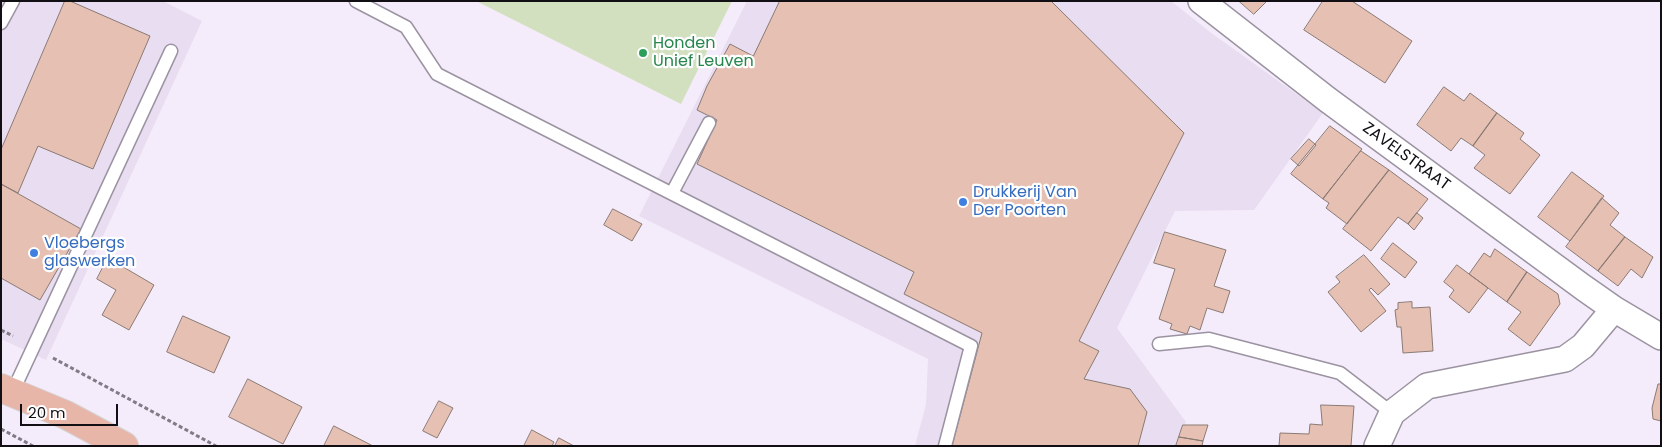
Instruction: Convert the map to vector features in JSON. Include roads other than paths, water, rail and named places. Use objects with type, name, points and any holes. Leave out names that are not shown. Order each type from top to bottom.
[{"type":"main road","points":[[9,382],[124,446]]},
{"type":"street","name":"ZAVELSTRAAT","points":[[1201,1],[1328,100],[1614,309],[1661,337]]},
{"type":"street","points":[[1377,446],[1392,413],[1426,386],[1565,359],[1583,346],[1614,309]]},
{"type":"lane","points":[[1,23],[13,1]]},
{"type":"lane","points":[[356,1],[406,27],[438,74],[971,346],[945,446]]},
{"type":"lane","points":[[9,382],[35,348],[171,51]]},
{"type":"lane","points":[[672,193],[709,123]]},
{"type":"lane","points":[[1159,344],[1209,339],[1340,373],[1392,413]]},
{"type":"place","name":"Honden Unief Leuven","points":[[643,53]]},
{"type":"place","name":"Drukkerij Van Der Poorten","points":[[963,202]]},
{"type":"place","name":"Vloebergs glaswerken","points":[[34,253]]}]
